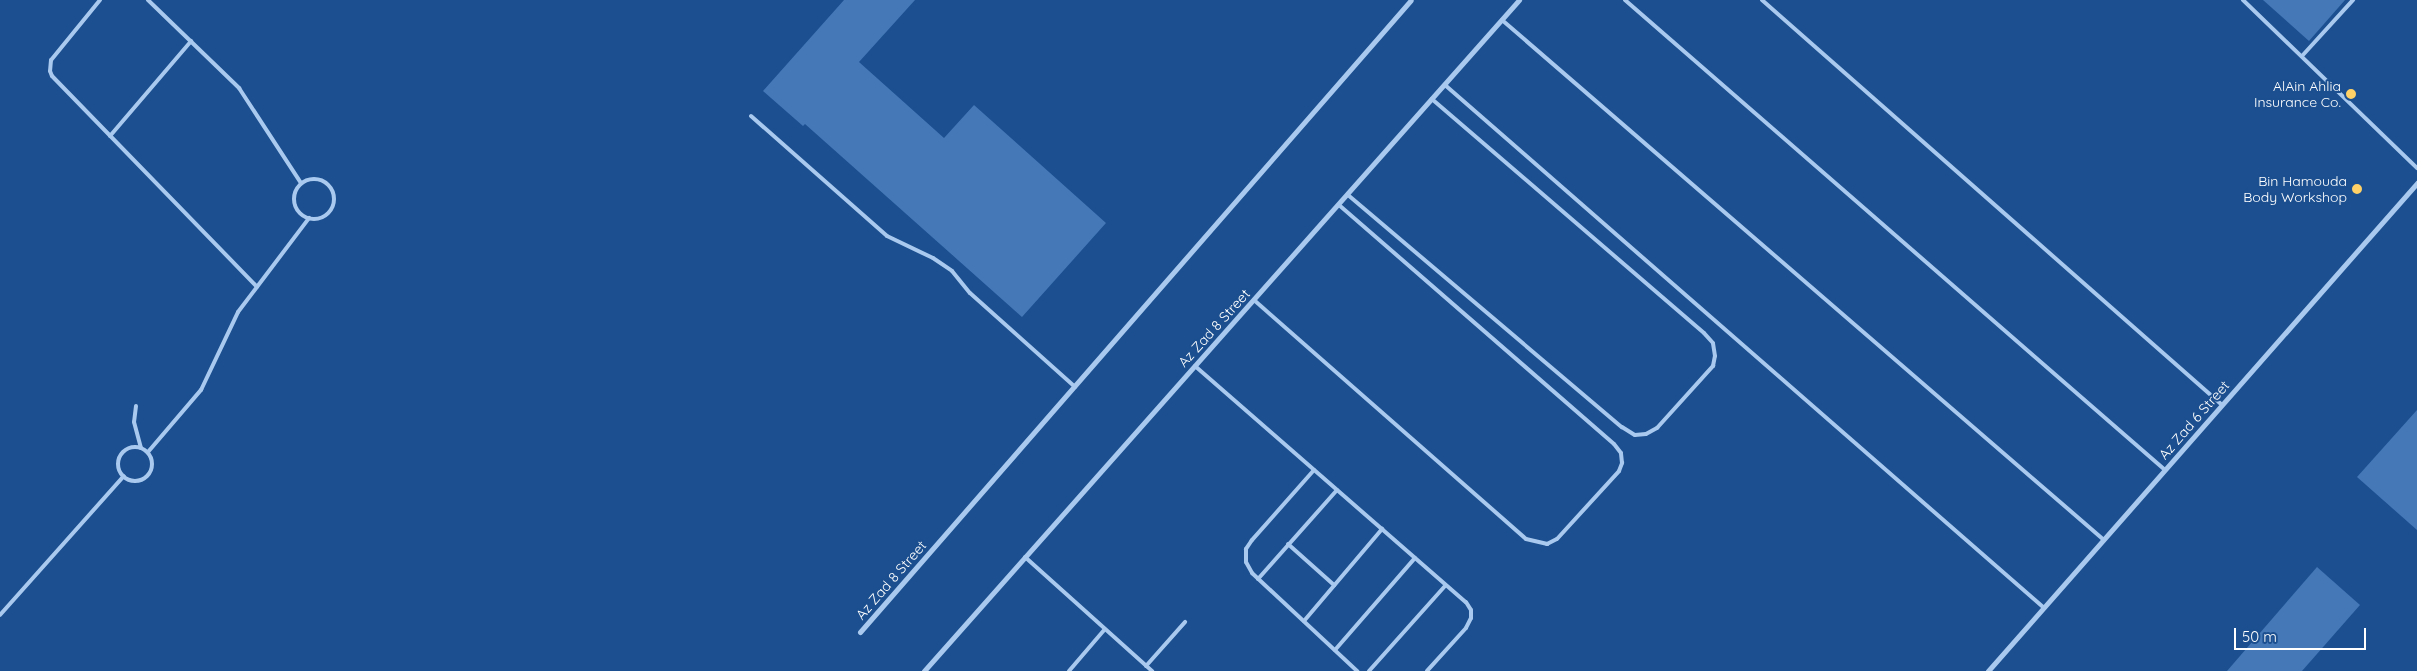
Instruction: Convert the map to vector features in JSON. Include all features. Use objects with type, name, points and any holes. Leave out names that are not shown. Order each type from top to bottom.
[{"type":"street","name":"Az Zad 8 Street","points":[[860,632],[1411,0]]},
{"type":"street","name":"Az Zad 8 Street","points":[[924,671],[1520,0]]},
{"type":"street","name":"Az Zad 6 Street","points":[[1988,671],[2417,183]]},
{"type":"lane","points":[[100,0],[54,55],[49,66],[52,76],[257,287]]},
{"type":"lane","points":[[148,0],[239,88],[301,183]]},
{"type":"lane","points":[[1626,0],[2165,470]]},
{"type":"lane","points":[[1762,0],[2222,406]]},
{"type":"lane","points":[[2243,0],[2417,168]]},
{"type":"lane","points":[[2302,56],[2353,0]]},
{"type":"lane","points":[[1502,20],[2104,540]]},
{"type":"lane","points":[[110,136],[191,41]]},
{"type":"lane","points":[[1445,85],[2044,608]]},
{"type":"lane","points":[[1348,195],[1614,420],[1635,435],[1646,434],[1657,428],[1713,366],[1715,356],[1713,343],[1704,333],[1432,99]]},
{"type":"lane","points":[[751,116],[887,236],[932,258],[952,271],[970,293],[1075,387]]},
{"type":"lane","points":[[308,180],[322,181],[332,191],[332,206],[329,212],[323,216],[309,218],[297,210],[294,203],[297,189],[301,183],[308,180]]},
{"type":"lane","points":[[1254,300],[1526,539],[1547,544],[1557,539],[1619,472],[1622,463],[1621,453],[1614,444],[1339,205]]},
{"type":"lane","points":[[148,452],[201,390],[212,371],[232,322],[309,218]]},
{"type":"lane","points":[[1195,366],[1466,602],[1471,610],[1471,618],[1466,628],[1427,671]]},
{"type":"lane","points":[[136,406],[134,422],[141,440],[141,448]]},
{"type":"lane","points":[[141,448],[148,452],[152,459],[152,466],[144,478],[138,481],[124,476],[119,470],[121,455],[126,449],[141,448]]},
{"type":"lane","points":[[1314,470],[1246,549],[1246,562],[1258,579],[1357,671]]},
{"type":"lane","points":[[0,615],[124,476]]},
{"type":"lane","points":[[1258,579],[1337,490]]},
{"type":"lane","points":[[1304,622],[1382,529]]},
{"type":"lane","points":[[1288,544],[1334,585]]},
{"type":"lane","points":[[1025,557],[1152,671]]},
{"type":"lane","points":[[1335,650],[1415,558]]},
{"type":"lane","points":[[1369,671],[1446,585]]},
{"type":"lane","points":[[1146,666],[1185,622]]},
{"type":"lane","points":[[1069,671],[1106,629]]},
{"type":"building","points":[[844,0],[915,0],[859,62],[944,138],[974,105],[1106,223],[1022,317],[805,124],[803,126],[763,91]]},
{"type":"building","points":[[2263,0],[2345,0],[2309,41]]},
{"type":"building","points":[[2417,410],[2417,530],[2357,477]]},
{"type":"building","points":[[2317,567],[2360,605],[2302,671],[2227,671]]},
{"type":"place","name":"AlAin Ahlia Insurance Co.","points":[[2351,94]]},
{"type":"place","name":"Bin Hamouda Body Workshop","points":[[2357,189]]}]
